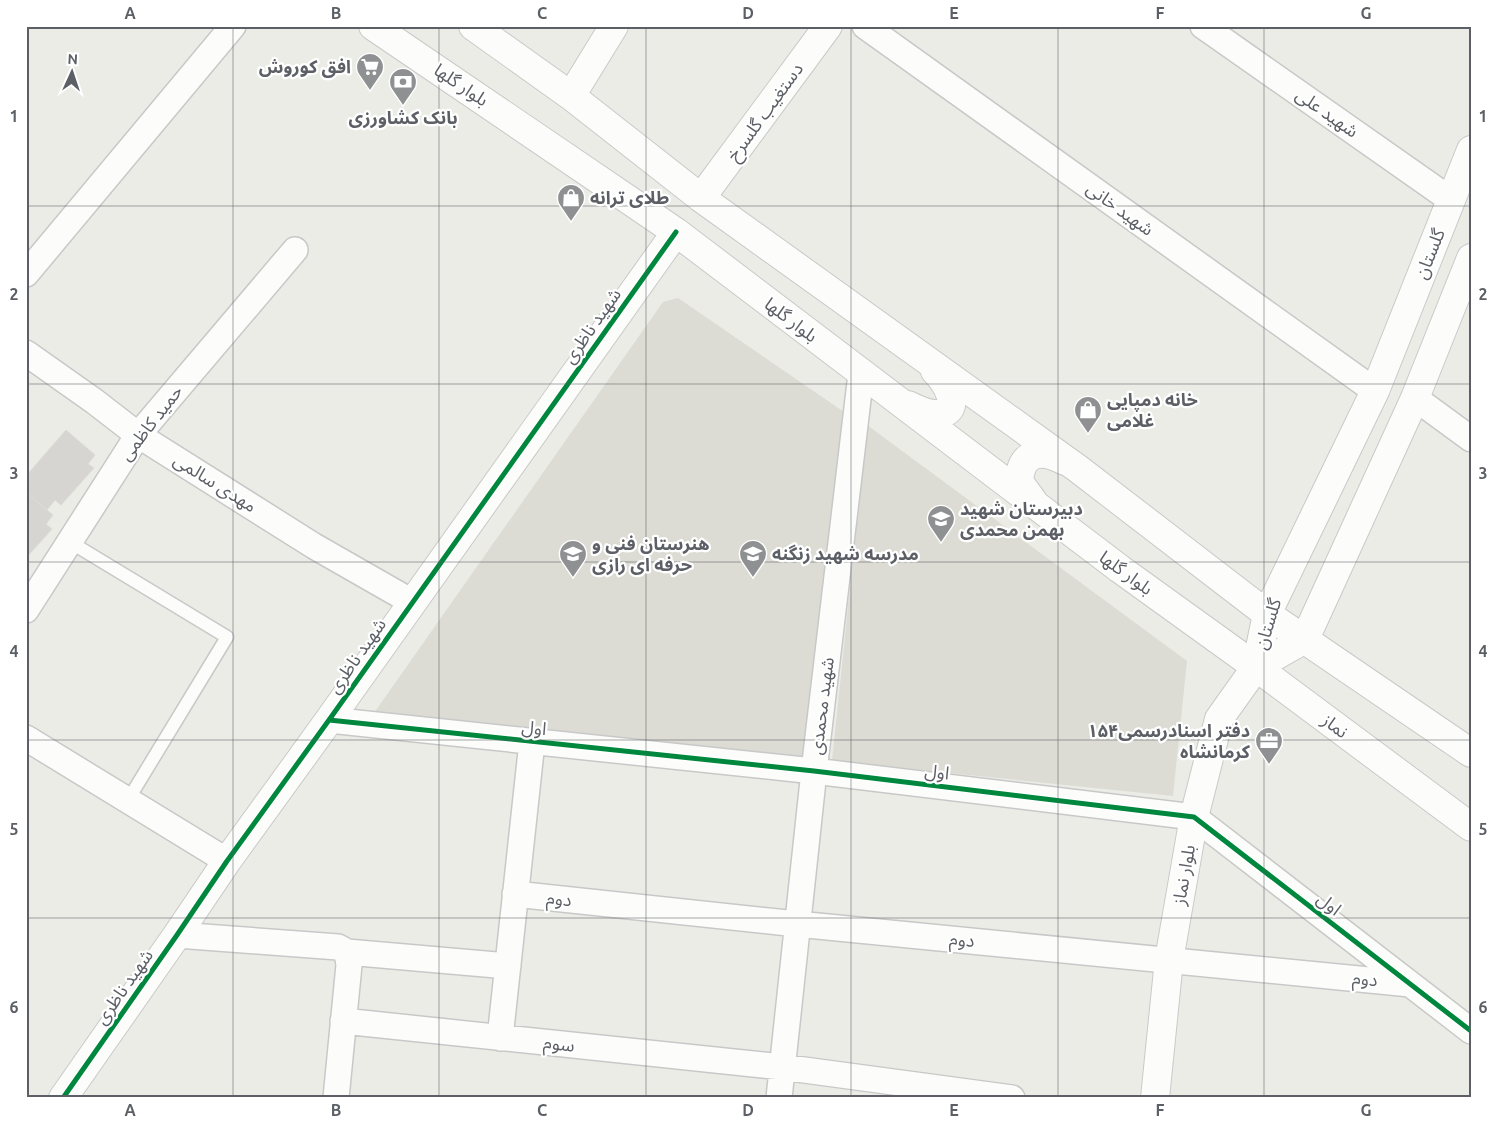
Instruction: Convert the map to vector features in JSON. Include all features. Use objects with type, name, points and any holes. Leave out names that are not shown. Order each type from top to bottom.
[{"type":"main road","name":"بلوار گلها","points":[[373,26],[676,232],[1044,512],[1199,626]]},
{"type":"main road","points":[[472,26],[571,96],[702,198],[1077,468],[1267,614],[1471,754]]},
{"type":"main road","points":[[571,96],[614,26]]},
{"type":"main road","name":"دستغیب گلسرخ","points":[[702,198],[828,26]]},
{"type":"main road","name":"گلستان","points":[[1256,667],[1267,614],[1375,391],[1471,150]]},
{"type":"main road","name":"شهید ناظری","points":[[63,1098],[177,936],[227,860],[329,720],[676,232]]},
{"type":"main road","points":[[1305,639],[1415,398],[1471,258]]},
{"type":"main road","points":[[893,397],[914,408],[937,414],[950,406],[950,391],[946,383],[917,354]]},
{"type":"main road","points":[[1044,512],[1025,491],[1020,482],[1022,466],[1032,455],[1042,453],[1051,454],[1077,468]]},
{"type":"main road","name":"نماز","points":[[1199,626],[1471,827]]},
{"type":"main road","name":"گلستان","points":[[1256,667],[1305,639]]},
{"type":"main road","name":"بلوار نماز","points":[[1155,1098],[1169,960],[1194,817],[1219,719],[1256,667]]},
{"type":"street","points":[[26,274],[234,26]]},
{"type":"street","name":"شهید خانی","points":[[865,26],[1375,391]]},
{"type":"street","name":"شهید علی","points":[[1203,26],[1451,200]]},
{"type":"street","name":"حمید کاظمی","points":[[26,610],[138,435],[295,250]]},
{"type":"street","name":"مهدی سالمی","points":[[26,353],[138,435],[314,546],[412,602]]},
{"type":"street","name":"شهید محمدی","points":[[779,1098],[814,771],[861,374]]},
{"type":"street","points":[[1415,398],[1471,439]]},
{"type":"street","name":"اول","points":[[329,720],[814,771],[1194,817],[1471,1031]]},
{"type":"street","points":[[26,738],[227,860]]},
{"type":"street","points":[[500,1038],[532,742]]},
{"type":"street","name":"دوم","points":[[515,894],[797,924],[1410,984]]},
{"type":"street","points":[[177,936],[338,947],[347,952],[508,966]]},
{"type":"street","points":[[336,1098],[348,965],[347,952]]},
{"type":"street","name":"سوم","points":[[343,1021],[782,1067],[1012,1098]]},
{"type":"lane","points":[[70,542],[227,637],[128,800]]},
{"type":"shaded area","points":[[678,298],[847,414],[807,761],[374,713],[663,302]]},
{"type":"shaded area","name":"دبیرستان شهید بهمن محمدی","points":[[867,425],[1187,661],[1173,796],[832,761]]},
{"type":"building","points":[[66,430],[95,455],[88,464],[94,468],[61,505],[55,500],[47,510],[26,492],[26,476]]},
{"type":"building","points":[[26,492],[53,515],[46,524],[52,529],[26,558]]},
{"type":"cycle path","points":[[63,1098],[227,861],[676,232]]},
{"type":"cycle path","points":[[329,720],[814,771],[1194,817],[1471,1031]]},
{"type":"place","name":"افق کوروش","points":[[370,91]]},
{"type":"place","name":"بانک کشاورزی","points":[[403,106]]},
{"type":"place","name":"طلای ترانه","points":[[571,222]]},
{"type":"place","name":"خانه دمپایی غلامی","points":[[1088,434]]},
{"type":"place","name":"دبیرستان شهید بهمن محمدی","points":[[941,543]]},
{"type":"place","name":"هنرستان فنی و حرفه ای رازی","points":[[573,578]]},
{"type":"place","name":"مدرسه شهید زنگنه","points":[[753,578]]},
{"type":"place","name":"دفتر اسنادرسمی۱۵۴ کرمانشاه","points":[[1269,765]]}]
